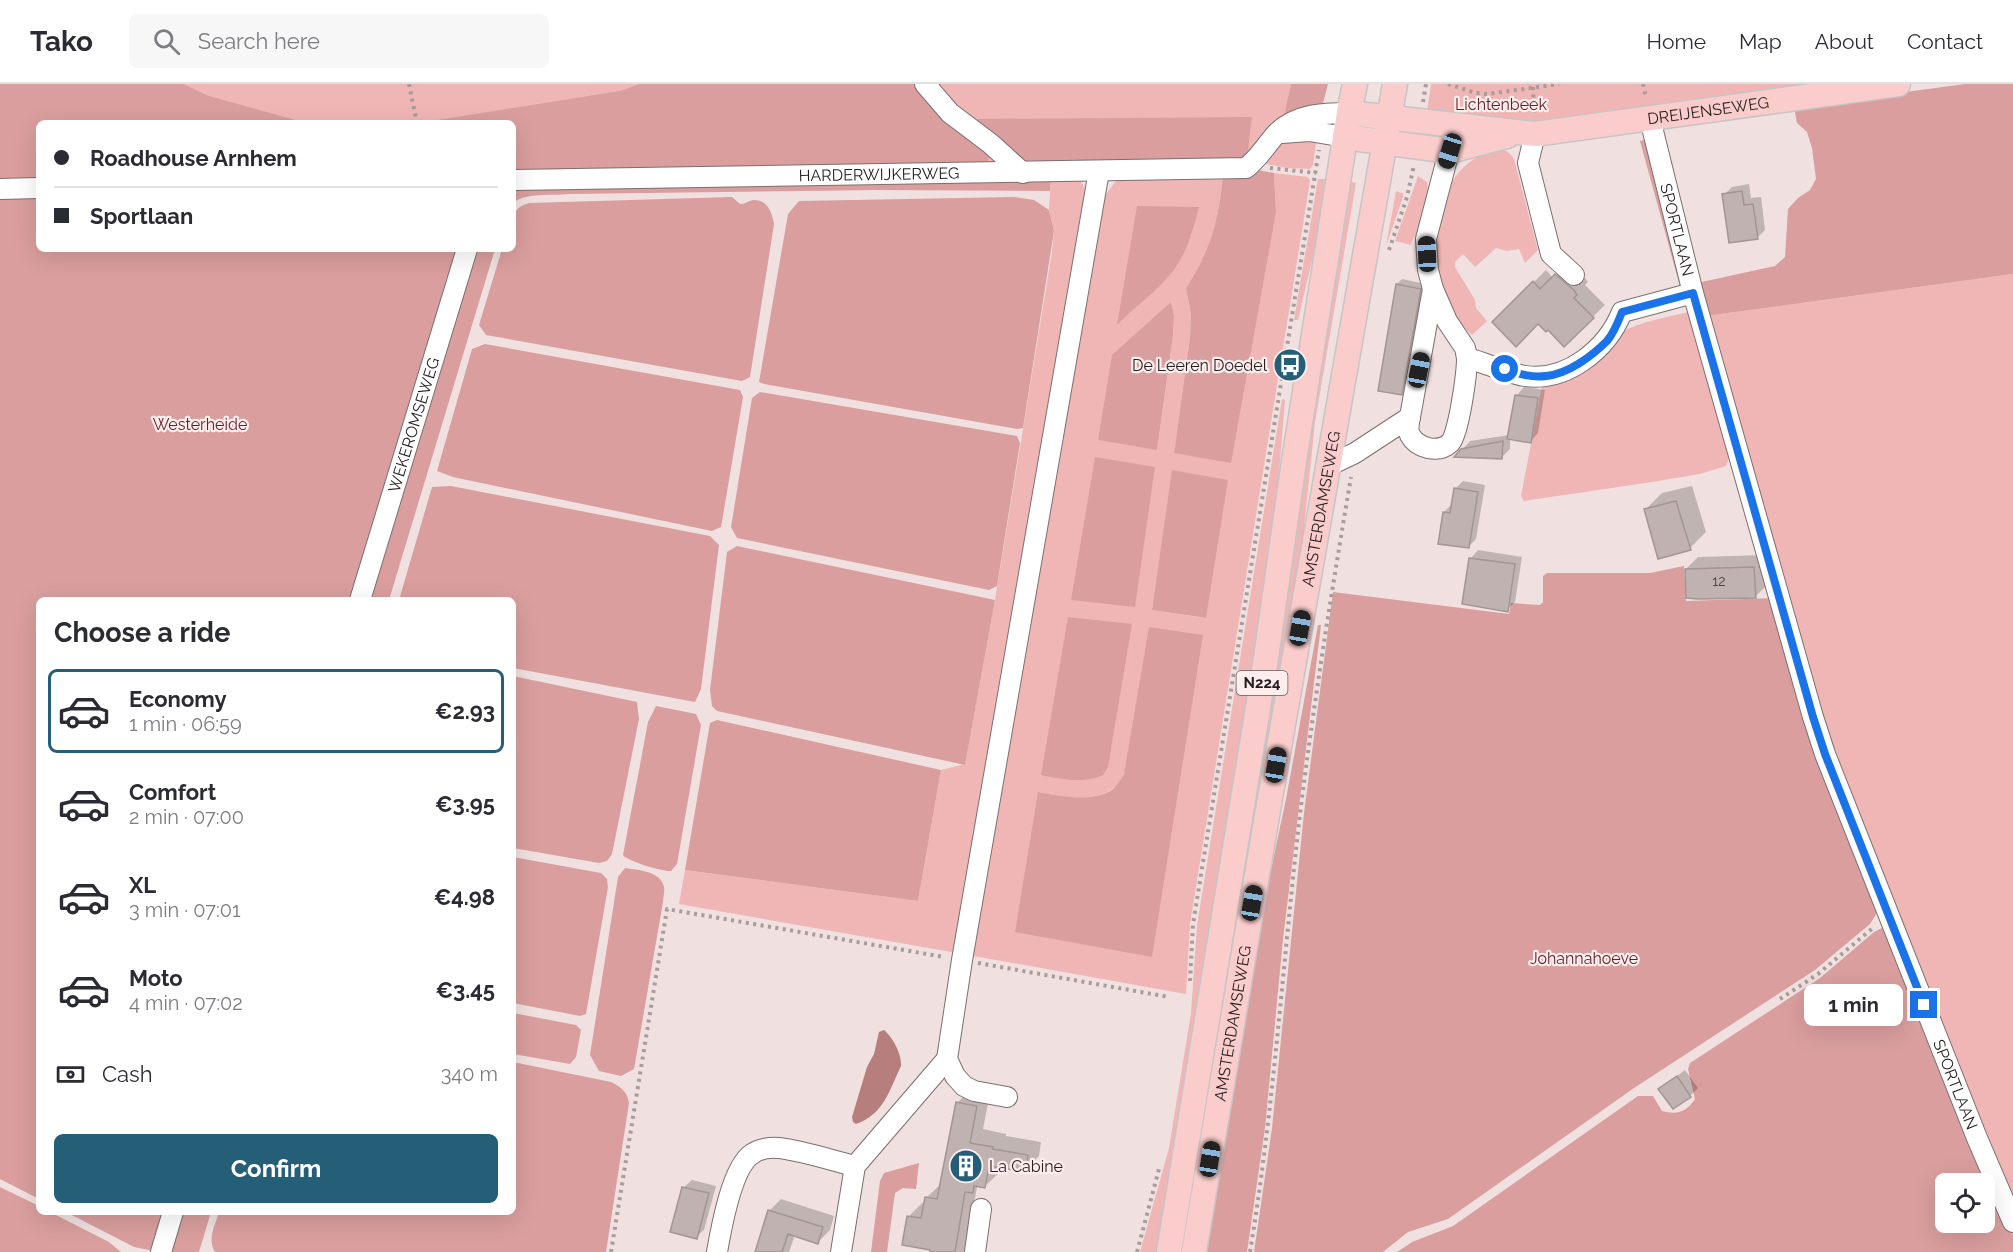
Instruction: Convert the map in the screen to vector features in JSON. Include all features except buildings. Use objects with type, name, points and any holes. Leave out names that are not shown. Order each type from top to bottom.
[{"type":"main road","name":"AMSTERDAMSEWEG","points":[[1169,1252],[1263,677],[1296,449],[1355,84]]},
{"type":"main road","name":"AMSTERDAMSEWEG","points":[[1194,1252],[1264,833],[1395,84]]},
{"type":"main road","name":"DREIJENSEWEG","points":[[1346,137],[1384,144],[1450,151],[1526,133],[1650,119],[1898,84]]},
{"type":"main road","name":"DREIJENSEWEG","points":[[1349,113],[1526,133]]},
{"type":"street","points":[[925,84],[950,113],[991,144],[1023,173]]},
{"type":"street","points":[[1246,168],[1259,157],[1276,134],[1298,119],[1313,115],[1349,113]]},
{"type":"street","name":"SPORTLAAN","points":[[1650,119],[1693,293],[1825,754],[1977,1138],[2013,1222]]},
{"type":"street","points":[[1433,289],[1408,428],[1417,443],[1434,449],[1450,443],[1457,430],[1467,357],[1465,348],[1447,321],[1433,289],[1428,270],[1426,239],[1456,125]]},
{"type":"street","points":[[1276,134],[1308,131],[1346,137]]},
{"type":"street","points":[[1526,133],[1528,163],[1551,254],[1574,275]]},
{"type":"street","name":"HARDERWIJKERWEG","points":[[516,180],[1246,168]]},
{"type":"street","points":[[841,1252],[855,1166],[947,1059],[962,960],[1099,171]]},
{"type":"street","points":[[0,189],[36,188]]},
{"type":"street","name":"WEKEROMSEWEG","points":[[361,597],[466,252]]},
{"type":"street","points":[[1467,357],[1524,376],[1548,376],[1564,371],[1591,355],[1608,340],[1622,312],[1693,293]]},
{"type":"street","points":[[1328,466],[1355,453],[1410,417]]},
{"type":"street","points":[[947,1059],[955,1076],[964,1086],[974,1091],[1007,1097]]},
{"type":"street","points":[[717,1252],[732,1190],[741,1167],[751,1154],[763,1149],[777,1148],[855,1166]]},
{"type":"street","points":[[975,1252],[981,1209]]},
{"type":"street","points":[[161,1252],[173,1215]]},
{"type":"path","points":[[409,84],[416,120]]},
{"type":"path","points":[[1421,120],[1426,84]]},
{"type":"path","points":[[1448,84],[1476,93],[1488,94],[1559,84]]},
{"type":"path","points":[[1190,983],[1193,924],[1321,132]]},
{"type":"path","points":[[1388,255],[1411,182],[1416,148]]},
{"type":"path","points":[[1246,168],[1259,166],[1315,173]]},
{"type":"path","name":"AMSTERDAMSEWEG","points":[[1250,1252],[1269,1128],[1299,824],[1321,655],[1355,453]]},
{"type":"path","points":[[611,1252],[667,909],[1169,997]]},
{"type":"path","points":[[1780,999],[1818,974],[1889,915]]},
{"type":"path","points":[[1137,1252],[1160,1166]]},
{"type":"green space","points":[[0,84],[1327,84],[1247,158],[1248,148],[1229,162],[788,169],[516,124],[516,120],[36,120]]},
{"type":"green space","points":[[0,84],[183,84],[209,96],[295,120],[36,120],[36,183],[0,184]]},
{"type":"green space","points":[[640,84],[920,84],[988,151],[989,158],[986,166],[516,173],[516,120],[438,120],[620,91]]},
{"type":"green space","points":[[1291,84],[1328,84],[1320,106],[1283,121]]},
{"type":"green space","name":"Lichtenbeek","points":[[1431,84],[1838,84],[1543,124],[1427,111]]},
{"type":"green space","points":[[1965,84],[2013,84],[2013,274],[1706,316],[1697,283],[1775,266],[1785,257],[1788,209],[1810,190],[1816,179],[1812,148],[1807,132],[1797,123],[1794,107]]},
{"type":"green space","points":[[1252,117],[1247,158],[1239,161],[1023,165],[963,119]]},
{"type":"green space","points":[[1305,138],[1316,143],[1313,165],[1310,169],[1287,168],[1266,164],[1264,161],[1281,141]]},
{"type":"green space","points":[[1644,140],[1649,143],[1686,286],[1681,290],[1640,141]]},
{"type":"green space","points":[[1493,149],[1505,151],[1514,159],[1538,250],[1525,263],[1519,249],[1507,251],[1496,248],[1475,267],[1463,254],[1455,262],[1455,267],[1475,300],[1476,308],[1487,321],[1472,335],[1459,322],[1443,293],[1436,262],[1437,245],[1443,210],[1453,181],[1467,165]]},
{"type":"green space","points":[[1258,170],[1274,173],[1276,212],[1231,463],[1174,453],[1190,337],[1191,314],[1186,288],[1202,261],[1212,235],[1223,176]]},
{"type":"green space","points":[[1274,173],[1308,177],[1310,181],[1190,924],[1186,994],[968,955],[1102,199],[1119,177],[1223,176],[1212,235],[1202,261],[1186,288],[1191,314],[1190,337],[1174,453],[1276,212]],"holes":[[[1192,233],[1170,275],[1118,324]],[[1171,302],[1174,315],[1173,336],[1157,450],[1152,320]],[[1157,576],[1205,618],[1152,610]],[[1130,745],[1152,957],[1039,792],[1075,797],[1099,795],[1118,784],[1127,763]]]},
{"type":"green space","points":[[1418,176],[1427,182],[1427,200],[1420,228],[1411,245],[1395,241]]},
{"type":"green space","points":[[1079,177],[1088,196],[957,953],[679,904],[685,870],[918,901],[941,770],[965,764],[995,600],[1052,252],[1054,231],[1049,209],[1051,179]]},
{"type":"green space","points":[[1051,179],[1050,191],[877,190],[569,194],[532,196],[516,201],[516,185]]},
{"type":"green space","points":[[1318,179],[1327,179],[1313,256],[1298,320],[1294,320]]},
{"type":"green space","points":[[1350,182],[1356,183],[1315,422],[1302,547],[1183,1252],[1179,1252]]},
{"type":"green space","points":[[1396,191],[1404,194],[1386,246]]},
{"type":"green space","name":"Westerheide","points":[[0,194],[36,194],[36,252],[461,252],[356,597],[36,597],[36,1197],[0,1179]]},
{"type":"green space","points":[[732,197],[740,204],[754,200],[763,202],[774,224],[750,377],[742,381],[486,335],[479,325],[501,252],[516,252],[516,212],[529,203]]},
{"type":"green space","points":[[1014,197],[1034,200],[1049,210],[1054,231],[1023,428],[1017,429],[759,382],[788,214],[799,201]]},
{"type":"green space","points":[[1137,206],[1199,207],[1188,243],[1175,269],[1117,325]]},
{"type":"green space","points":[[471,252],[494,252],[390,597],[366,597]]},
{"type":"green space","points":[[2013,274],[2013,1208],[1829,752],[1706,316]]},
{"type":"green space","points":[[1171,302],[1174,315],[1173,336],[1157,450],[1098,440],[1112,355]]},
{"type":"green space","points":[[1692,311],[1731,452],[1726,466],[1700,474],[1524,501],[1521,496],[1542,386],[1563,376],[1610,339],[1628,329],[1646,322]]},
{"type":"green space","points":[[485,344],[740,390],[743,397],[721,527],[712,531],[453,477],[437,471],[472,349]]},
{"type":"green space","points":[[760,392],[1017,436],[1020,443],[997,586],[989,590],[737,538],[731,527],[752,398]]},
{"type":"green space","points":[[1282,399],[1285,400],[1277,497],[1257,644],[1157,1252],[1140,1252],[1169,1148],[1191,1013],[1197,925]]},
{"type":"green space","points":[[1095,457],[1155,467],[1135,607],[1071,600]]},
{"type":"green space","points":[[1172,470],[1228,480],[1206,618],[1152,610]]},
{"type":"green space","points":[[451,486],[710,536],[719,545],[701,689],[695,702],[516,669],[516,597],[400,597],[432,487]]},
{"type":"green space","points":[[737,546],[995,600],[965,765],[717,711],[712,706],[710,690],[727,552]]},
{"type":"green space","name":"Johannahoeve","points":[[1684,566],[1686,601],[1775,598],[1878,911],[1870,924],[1815,970],[1634,1088],[1448,1219],[1408,1232],[1383,1252],[1254,1252],[1272,1128],[1304,813],[1333,592],[1509,614],[1511,603],[1540,605],[1543,602],[1543,576],[1547,573],[1650,573]]},
{"type":"green space","points":[[1068,617],[1132,624],[1108,767],[1103,775],[1080,780],[1041,775]]},
{"type":"green space","points":[[1318,625],[1321,625],[1283,939],[1265,1128],[1247,1252],[1204,1252],[1263,907],[1286,799]]},
{"type":"green space","points":[[1149,627],[1203,635],[1152,957],[1015,932],[1038,792],[1076,797],[1096,796],[1113,789],[1124,774]]},
{"type":"green space","points":[[516,677],[637,702],[639,719],[612,854],[607,861],[599,863],[516,849]]},
{"type":"green space","points":[[656,706],[696,714],[701,725],[677,864],[671,871],[646,866],[623,855],[648,722]]},
{"type":"green space","points":[[717,720],[941,770],[918,901],[685,870],[710,723]]},
{"type":"green space","points":[[516,858],[601,873],[607,879],[608,887],[586,1014],[580,1016],[516,1004]]},
{"type":"green space","points":[[625,868],[654,874],[662,882],[664,890],[634,1069],[621,1076],[599,1071],[590,1055],[618,877]]},
{"type":"green space","points":[[1882,928],[1886,929],[1986,1173],[1935,1173],[1935,1233],[1995,1233],[1995,1194],[2013,1235],[2013,1252],[1397,1252],[1412,1242],[1453,1226],[1638,1096],[1653,1096],[1662,1111],[1673,1113],[1685,1110],[1695,1099],[1688,1069],[1690,1063],[1820,978],[1874,932]]},
{"type":"green space","points":[[516,1014],[576,1025],[581,1030],[576,1057],[570,1064],[516,1055]]},
{"type":"green space","points":[[516,1063],[611,1082],[627,1095],[629,1103],[606,1252],[215,1252],[212,1243],[218,1215],[516,1215]]},
{"type":"green space","points":[[919,1163],[916,1189],[903,1188],[895,1193],[887,1252],[871,1252],[880,1181],[884,1173]]},
{"type":"green space","points":[[0,1187],[36,1205],[36,1215],[56,1215],[109,1242],[121,1252],[0,1252]]},
{"type":"green space","points":[[72,1215],[168,1215],[154,1251],[134,1247]]},
{"type":"green space","points":[[177,1215],[210,1215],[199,1252],[166,1252]]},
{"type":"shaded area","points":[[884,1030],[896,1046],[901,1066],[889,1093],[879,1108],[865,1120],[856,1124],[852,1117],[867,1067],[874,1054],[879,1032]]},
{"type":"place","name":"De Leeren Doedel","points":[[1290,365]]},
{"type":"place","name":"La Cabine","points":[[966,1166]]},
{"type":"route","points":[[1505,369],[1524,376],[1548,376],[1564,371],[1591,355],[1608,340],[1622,312],[1693,293],[1825,754],[1924,1005]]}]
